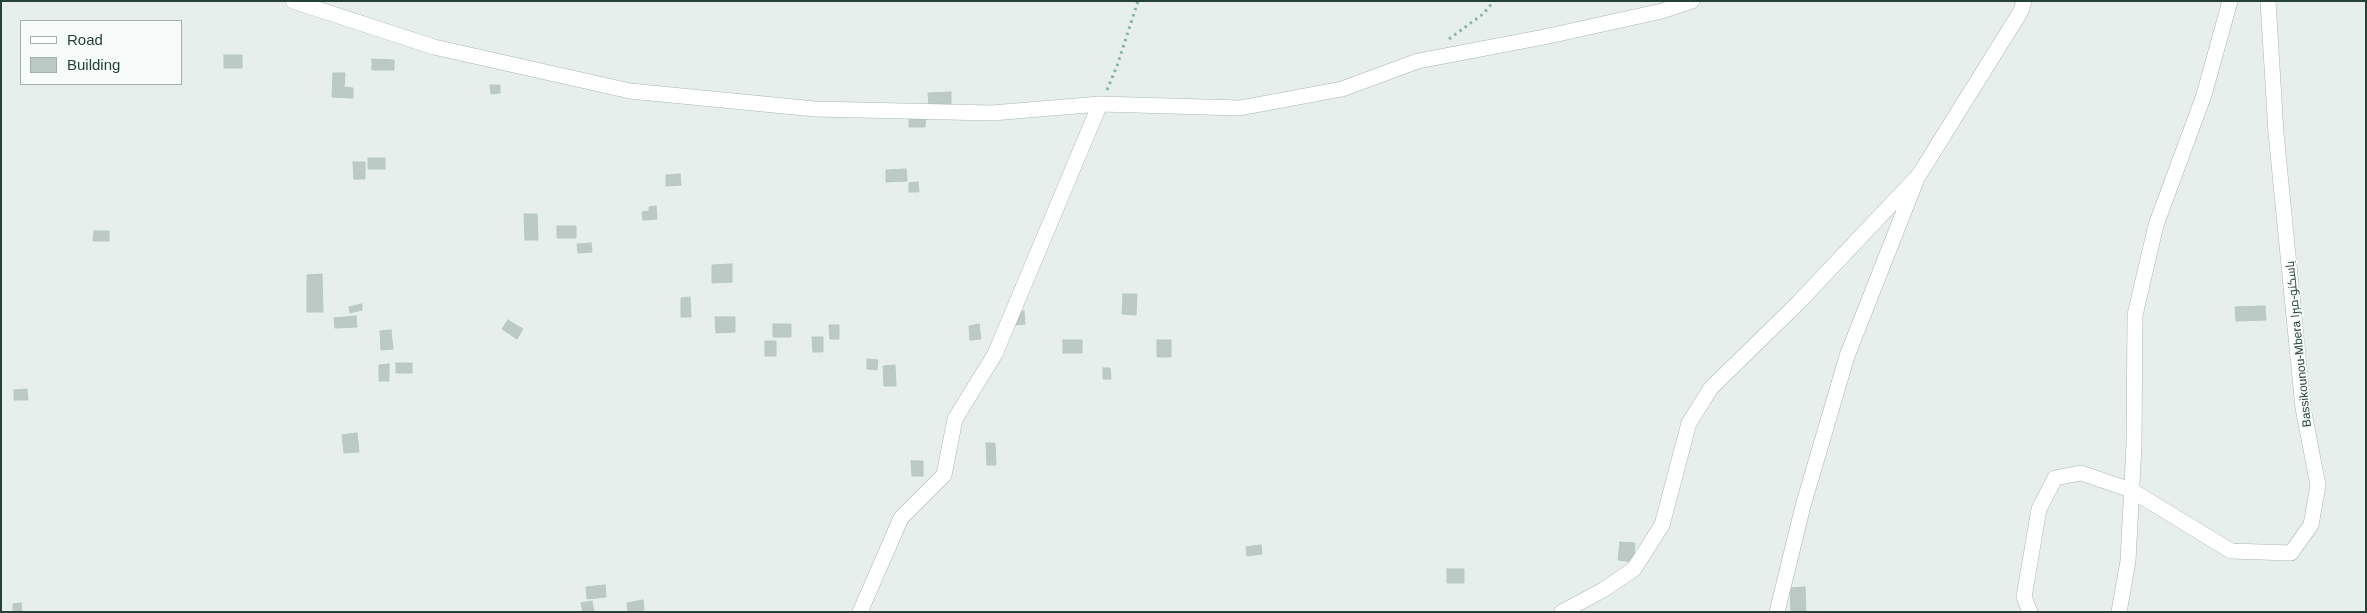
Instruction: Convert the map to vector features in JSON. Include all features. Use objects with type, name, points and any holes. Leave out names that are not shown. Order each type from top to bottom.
[{"type":"street","points":[[293,1],[434,46],[630,91],[815,109],[992,113],[1100,104],[1240,108],[1342,89],[1418,61],[1544,37],[1662,11],[1692,1]]},
{"type":"street","points":[[1777,612],[1803,506],[1847,356],[1919,174],[2021,11],[2024,1]]},
{"type":"street","points":[[2119,612],[2128,561],[2132,490],[2135,315],[2156,225],[2204,95],[2230,1]]},
{"type":"street","name":"Bassikounou-Mbera باسكنو-مبرا","points":[[2030,612],[2024,597],[2039,510],[2055,478],[2082,473],[2132,490],[2231,552],[2291,554],[2311,525],[2318,485],[2303,408],[2276,133],[2268,1]]},
{"type":"street","points":[[860,612],[901,518],[944,475],[956,419],[995,354],[1100,104]]},
{"type":"street","points":[[1562,612],[1603,590],[1634,569],[1662,525],[1689,423],[1711,388],[1798,304],[1919,174]]},
{"type":"path","points":[[1100,104],[1117,66],[1138,1]]},
{"type":"path","points":[[1442,43],[1483,14],[1494,1]]},
{"type":"building","points":[[224,55],[242,55],[242,68],[224,68]]},
{"type":"building","points":[[372,59],[394,60],[394,70],[372,70]]},
{"type":"building","points":[[333,73],[345,73],[344,87],[353,88],[353,98],[332,97]]},
{"type":"building","points":[[490,85],[500,85],[500,93],[491,94]]},
{"type":"building","points":[[951,92],[951,104],[929,105],[928,93]]},
{"type":"building","points":[[909,115],[926,115],[925,127],[909,127]]},
{"type":"building","points":[[368,158],[385,158],[385,169],[368,169]]},
{"type":"building","points":[[353,162],[365,162],[365,179],[354,179]]},
{"type":"building","points":[[906,169],[907,181],[886,182],[886,170]]},
{"type":"building","points":[[680,174],[681,185],[666,186],[666,175]]},
{"type":"building","points":[[918,182],[919,192],[909,192],[909,183]]},
{"type":"building","points":[[656,206],[657,219],[643,220],[642,212],[649,211],[649,207]]},
{"type":"building","points":[[524,214],[537,214],[538,240],[525,240]]},
{"type":"building","points":[[557,226],[576,226],[576,238],[557,238]]},
{"type":"building","points":[[94,231],[109,231],[109,241],[93,241]]},
{"type":"building","points":[[591,243],[592,252],[578,253],[577,244]]},
{"type":"building","points":[[732,264],[732,282],[712,283],[712,265]]},
{"type":"building","points":[[322,274],[323,312],[307,312],[307,275]]},
{"type":"building","points":[[1123,294],[1137,294],[1136,315],[1122,314]]},
{"type":"building","points":[[690,297],[691,317],[681,317],[681,298]]},
{"type":"building","points":[[362,304],[362,310],[350,313],[349,307]]},
{"type":"building","points":[[2265,306],[2266,320],[2236,321],[2235,307]]},
{"type":"building","points":[[1024,311],[1025,324],[1015,325],[1014,312]]},
{"type":"building","points":[[356,316],[357,327],[335,328],[334,318]]},
{"type":"building","points":[[715,317],[735,317],[735,332],[716,333]]},
{"type":"building","points":[[508,320],[523,329],[517,339],[502,329]]},
{"type":"building","points":[[773,324],[791,324],[791,337],[773,337]]},
{"type":"building","points":[[979,324],[981,339],[970,340],[969,326]]},
{"type":"building","points":[[829,325],[839,325],[839,339],[830,339]]},
{"type":"building","points":[[391,330],[393,349],[381,350],[380,331]]},
{"type":"building","points":[[812,337],[823,337],[823,352],[813,352]]},
{"type":"building","points":[[1063,340],[1082,340],[1082,353],[1063,353]]},
{"type":"building","points":[[1157,340],[1171,340],[1171,357],[1157,357]]},
{"type":"building","points":[[765,341],[776,341],[776,356],[765,356]]},
{"type":"building","points":[[867,359],[878,360],[877,370],[867,369]]},
{"type":"building","points":[[396,363],[412,363],[412,373],[396,373]]},
{"type":"building","points":[[389,364],[389,381],[379,381],[379,365]]},
{"type":"building","points":[[895,365],[896,386],[884,386],[883,366]]},
{"type":"building","points":[[1103,368],[1110,368],[1111,379],[1103,379]]},
{"type":"building","points":[[27,389],[28,400],[14,400],[14,390]]},
{"type":"building","points":[[357,433],[359,452],[344,453],[342,435]]},
{"type":"building","points":[[986,443],[995,443],[996,465],[987,465]]},
{"type":"building","points":[[911,461],[923,461],[923,476],[912,476]]},
{"type":"building","points":[[1620,542],[1635,543],[1634,562],[1618,560]]},
{"type":"building","points":[[1261,545],[1262,554],[1247,556],[1246,547]]},
{"type":"building","points":[[1447,569],[1464,569],[1464,583],[1447,583]]},
{"type":"building","points":[[605,585],[606,597],[587,599],[586,587]]},
{"type":"building","points":[[1805,587],[1806,612],[1791,612],[1790,588]]},
{"type":"building","points":[[643,600],[644,610],[628,612],[627,603]]},
{"type":"building","points":[[592,601],[594,612],[583,612],[581,603]]},
{"type":"building","points":[[21,603],[22,611],[13,612],[13,604]]}]
